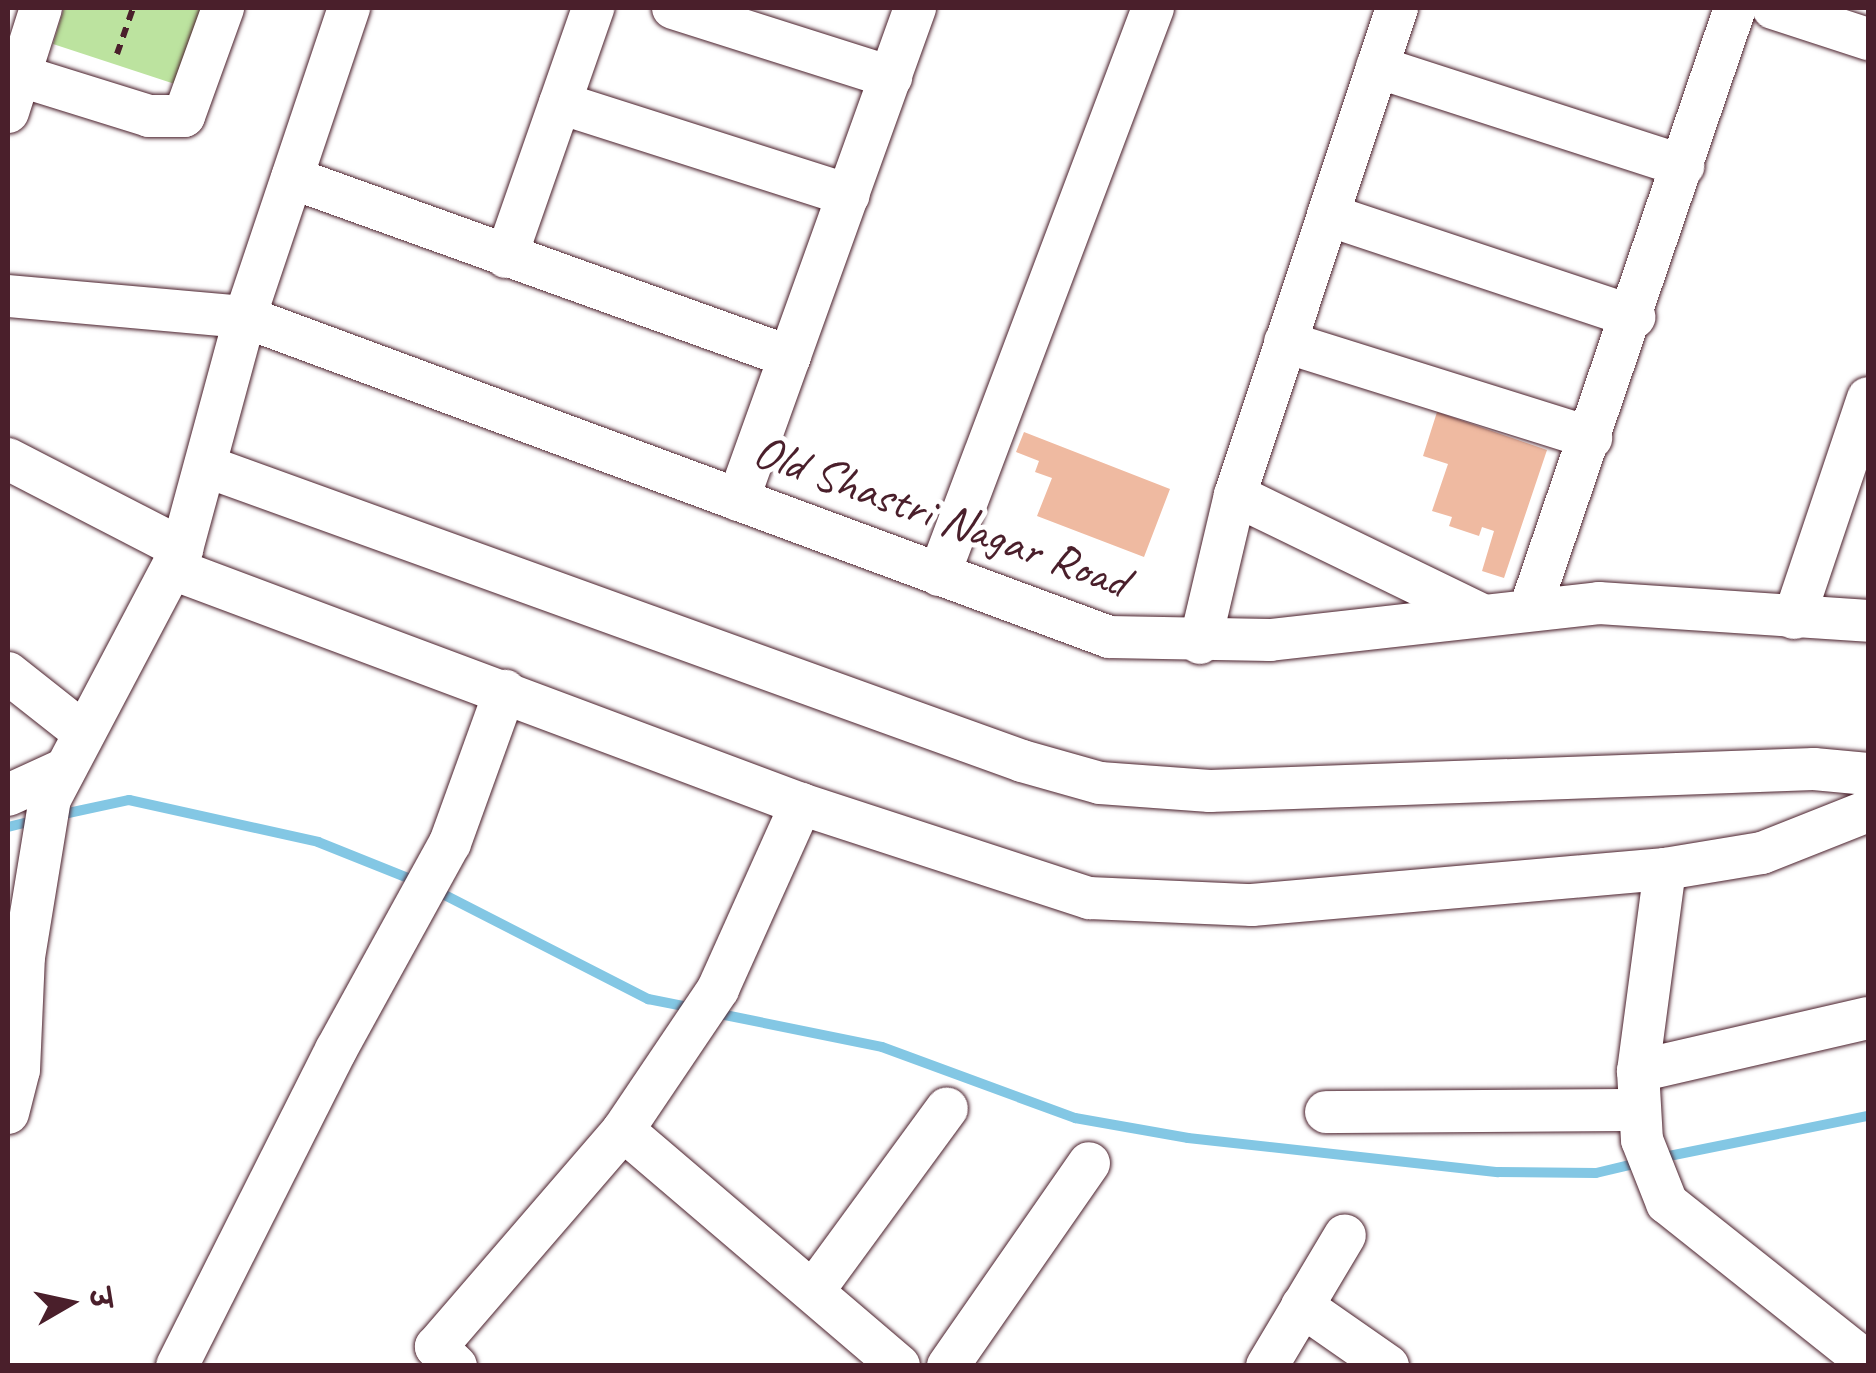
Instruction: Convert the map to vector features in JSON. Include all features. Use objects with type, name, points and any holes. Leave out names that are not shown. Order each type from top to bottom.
[{"type":"street","points":[[41,8],[11,87],[150,116],[184,116],[223,8]]},
{"type":"street","points":[[8,1113],[20,1070],[25,881],[66,767],[178,559],[208,467],[245,317],[349,8]]},
{"type":"street","points":[[506,257],[593,8]]},
{"type":"street","points":[[673,8],[891,77]]},
{"type":"street","points":[[738,500],[915,8]]},
{"type":"street","points":[[939,575],[1153,8]]},
{"type":"street","points":[[1200,643],[1235,495],[1397,8]]},
{"type":"street","points":[[1531,606],[1634,317],[1734,8]]},
{"type":"street","points":[[1774,8],[1868,39]]},
{"type":"street","points":[[1377,67],[1684,166]]},
{"type":"street","points":[[560,103],[849,195]]},
{"type":"street","points":[[292,178],[790,357]]},
{"type":"street","points":[[1328,215],[1634,317]]},
{"type":"street","name":"Old Shastri Nagar Road","points":[[8,296],[245,317],[1109,637],[1200,643],[1531,606],[1599,603],[1868,621]]},
{"type":"street","points":[[1285,342],[1591,438]]},
{"type":"street","points":[[1794,618],[1868,398]]},
{"type":"street","points":[[8,460],[178,559],[505,692],[801,804],[1037,886],[1184,907],[1335,901],[1664,869],[1762,853],[1868,811]]},
{"type":"street","points":[[208,467],[1004,755],[1100,782],[1210,792],[1814,769],[1868,774]]},
{"type":"street","points":[[1235,495],[1478,612]]},
{"type":"street","points":[[8,673],[66,767]]},
{"type":"street","points":[[177,1366],[424,887],[505,692]]},
{"type":"street","points":[[8,794],[66,767]]},
{"type":"street","points":[[438,1360],[624,1130],[718,990],[801,804]]},
{"type":"street","points":[[1664,869],[1640,1107],[1668,1203],[1849,1359]]},
{"type":"street","points":[[1326,1112],[1640,1107],[1868,1018]]},
{"type":"street","points":[[814,1290],[947,1108]]},
{"type":"street","points":[[624,1130],[898,1366]]},
{"type":"street","points":[[948,1366],[1090,1163]]},
{"type":"street","points":[[1267,1366],[1344,1235]]},
{"type":"street","points":[[1302,1306],[1388,1366]]},
{"type":"path","points":[[118,54],[133,8]]},
{"type":"green space","points":[[64,8],[216,8],[190,89],[53,44]]},
{"type":"building","points":[[1437,412],[1547,450],[1504,578],[1482,571],[1494,531],[1482,527],[1479,536],[1449,526],[1452,517],[1432,511],[1448,464],[1423,456]]},
{"type":"building","points":[[1024,432],[1170,489],[1144,557],[1037,516],[1052,478],[1035,472],[1039,461],[1016,452]]},
{"type":"waterway","points":[[59,815],[129,800],[318,842],[418,882]]},
{"type":"waterway","points":[[8,827],[37,820]]},
{"type":"waterway","points":[[433,889],[648,999],[694,1008]]},
{"type":"waterway","points":[[715,1013],[882,1047],[1075,1118],[1188,1138],[1498,1172],[1596,1173],[1642,1162]]},
{"type":"waterway","points":[[1659,1158],[1868,1116]]}]
